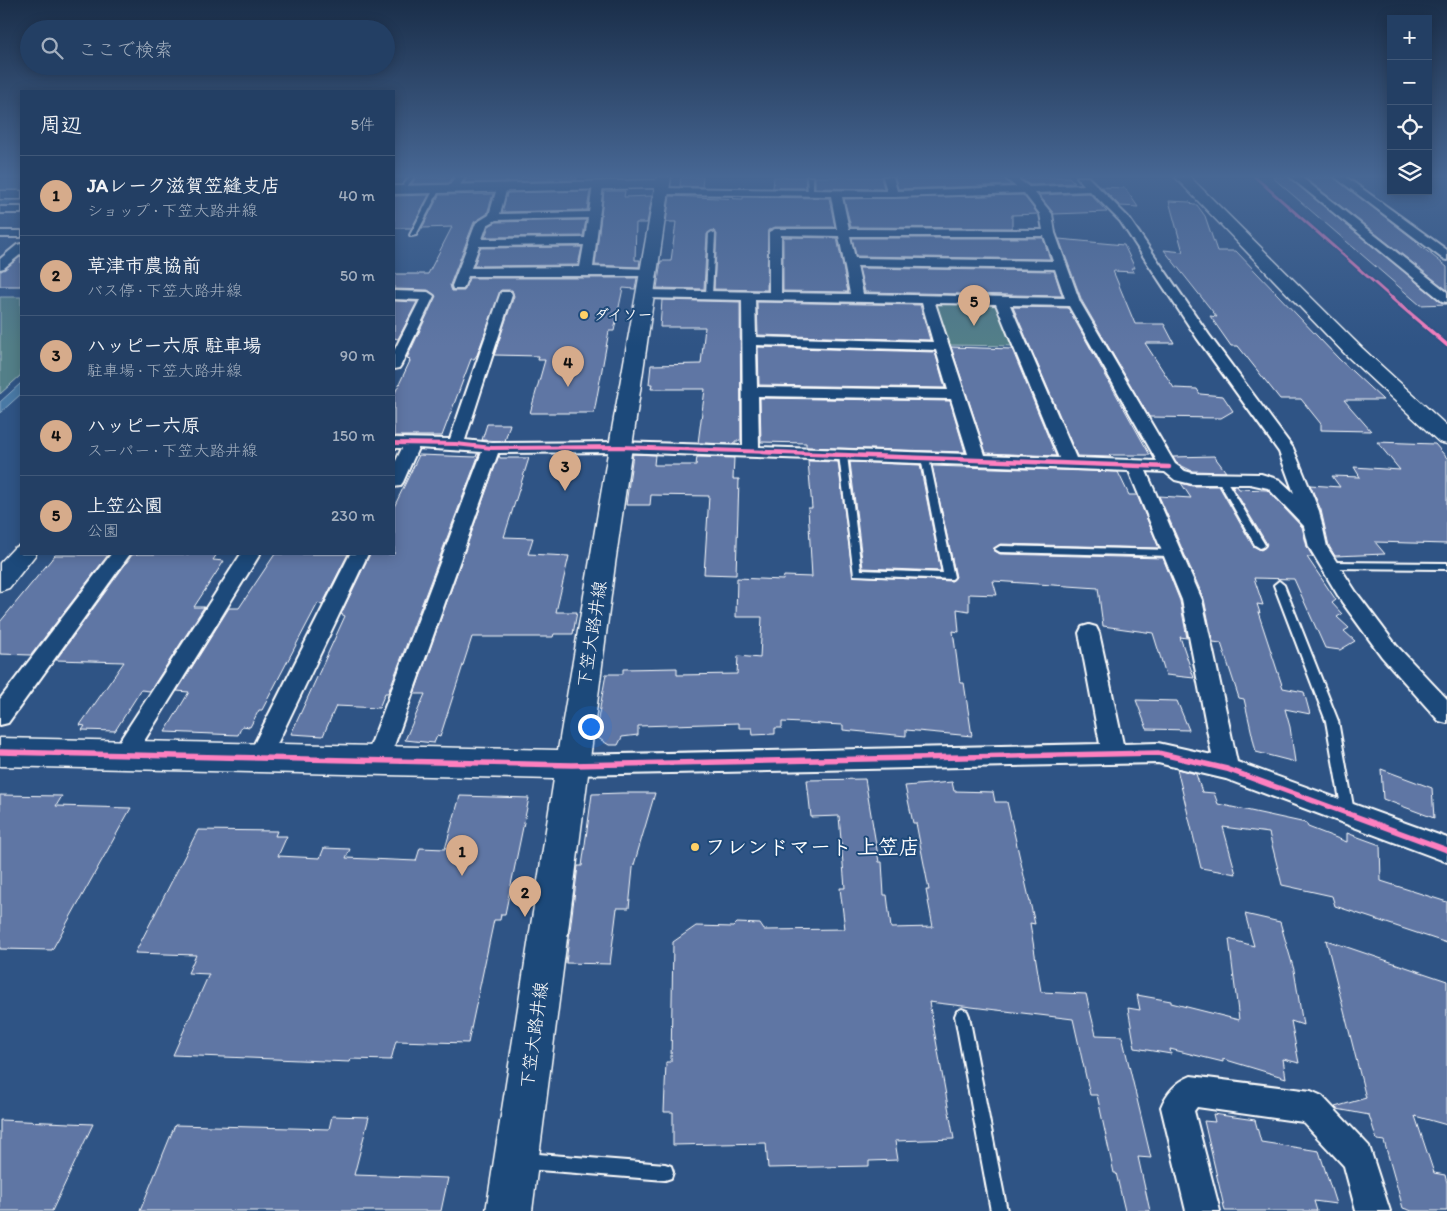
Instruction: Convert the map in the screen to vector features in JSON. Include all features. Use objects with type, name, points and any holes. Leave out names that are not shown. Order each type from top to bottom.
[{"type":"street","points":[[0,234],[20,234]]},
{"type":"street","points":[[458,286],[478,234]]},
{"type":"street","points":[[586,271],[591,234]]},
{"type":"street","name":"下笠大路井線","points":[[509,1211],[572,765],[620,447],[655,234]]},
{"type":"street","points":[[775,234],[775,296]]},
{"type":"street","points":[[843,234],[857,298]]},
{"type":"street","points":[[1049,234],[1073,302],[1169,467],[1181,476],[1222,480],[1251,479],[1272,482],[1302,513],[1316,533]]},
{"type":"street","points":[[1134,234],[1204,338],[1287,452],[1310,511],[1318,547],[1349,597],[1389,651],[1447,714]]},
{"type":"street","points":[[1240,234],[1325,324],[1447,437]]},
{"type":"street","points":[[1365,234],[1447,298]]},
{"type":"street","points":[[1416,234],[1447,256]]},
{"type":"street","points":[[474,242],[590,241]]},
{"type":"street","points":[[0,265],[20,249]]},
{"type":"street","points":[[849,262],[1060,265]]},
{"type":"street","points":[[0,265],[20,266]]},
{"type":"street","points":[[463,272],[586,271],[709,295],[1073,302]]},
{"type":"street","points":[[395,295],[428,296],[395,363]]},
{"type":"street","points":[[456,444],[506,295]]},
{"type":"street","points":[[748,296],[751,451]]},
{"type":"street","points":[[927,299],[978,460]]},
{"type":"street","points":[[1001,300],[1070,463]]},
{"type":"street","points":[[749,341],[942,346]]},
{"type":"street","points":[[750,391],[957,395]]},
{"type":"street","points":[[395,444],[456,444],[492,448],[620,447],[1169,467]]},
{"type":"street","points":[[395,480],[412,444]]},
{"type":"street","points":[[378,760],[492,448]]},
{"type":"street","points":[[1135,466],[1192,600],[1227,769]]},
{"type":"street","points":[[0,581],[22,555]]},
{"type":"street","points":[[0,716],[120,555]]},
{"type":"street","points":[[123,755],[250,555]]},
{"type":"street","points":[[259,758],[358,555]]},
{"type":"street","points":[[1090,634],[1113,753]]},
{"type":"street","points":[[0,752],[572,765],[1158,752],[1227,769],[1447,850]]},
{"type":"street","points":[[1203,1211],[1177,1107],[1191,1091],[1311,1106],[1358,1157],[1373,1211]]},
{"type":"lane","points":[[709,295],[712,234]]},
{"type":"lane","points":[[843,455],[857,573],[949,578],[925,458]]},
{"type":"lane","points":[[1222,480],[1260,545]]},
{"type":"lane","points":[[1000,549],[1172,553]]},
{"type":"lane","points":[[1329,565],[1447,566]]},
{"type":"lane","points":[[1279,585],[1332,721],[1348,812]]},
{"type":"lane","points":[[962,1016],[999,1211]]},
{"type":"lane","points":[[516,1160],[665,1172]]},
{"type":"green space","points":[[0,297],[20,297],[20,376],[0,394]]},
{"type":"green space","points":[[938,304],[999,306],[1015,346],[948,345],[935,306]]},
{"type":"water","points":[[20,384],[20,395],[0,413],[0,402]]},
{"type":"building","points":[[449,234],[470,234],[450,285],[452,291],[464,291],[469,278],[637,278],[635,289],[623,288],[614,331],[609,331],[594,413],[530,413],[545,360],[538,360],[539,356],[494,355],[514,296],[512,290],[501,290],[477,355],[474,359],[471,359],[442,436],[395,436],[395,393],[410,361],[407,358],[436,296],[428,290],[395,289],[395,274],[428,274]]},
{"type":"building","points":[[486,234],[583,234],[583,236],[485,237]]},
{"type":"building","points":[[599,234],[636,234],[635,260],[640,260],[639,267],[595,265]]},
{"type":"building","points":[[675,234],[708,234],[704,289],[657,288],[661,261],[671,261]]},
{"type":"building","points":[[717,234],[768,234],[767,290],[714,289]]},
{"type":"building","points":[[1178,234],[1211,234],[1217,251],[1236,251],[1339,359],[1383,400],[1344,400],[1371,431],[1321,430],[1321,424],[1301,399],[1280,399],[1238,346],[1231,346],[1210,316],[1217,317],[1164,250],[1183,252]]},
{"type":"building","points":[[1337,234],[1357,234],[1441,302],[1447,304],[1420,305]]},
{"type":"building","points":[[1376,234],[1406,234],[1420,244],[1418,244],[1447,267],[1447,290]]},
{"type":"building","points":[[783,237],[837,238],[848,292],[783,291]]},
{"type":"building","points":[[852,238],[1043,238],[1050,259],[856,256]]},
{"type":"building","points":[[1059,239],[1124,245],[1135,268],[1131,268],[1134,272],[1113,271],[1135,324],[1164,324],[1174,343],[1145,343],[1174,388],[1197,389],[1200,394],[1223,396],[1233,411],[1221,418],[1149,417],[1082,301]]},
{"type":"building","points":[[582,247],[578,265],[474,266],[480,248]]},
{"type":"building","points":[[20,257],[20,286],[0,286],[0,272]]},
{"type":"building","points":[[859,268],[1054,271],[1062,296],[865,292]]},
{"type":"building","points":[[662,300],[740,302],[741,441],[735,441],[735,444],[698,443],[705,389],[651,389],[652,384],[649,384],[651,365],[701,364],[705,327],[660,327]]},
{"type":"building","points":[[395,301],[417,302],[398,339],[395,338]]},
{"type":"building","points":[[757,302],[920,305],[930,340],[758,335]]},
{"type":"building","points":[[1013,307],[1068,308],[1150,455],[1077,456]]},
{"type":"building","points":[[758,347],[935,352],[945,388],[759,385]]},
{"type":"building","points":[[951,347],[1012,349],[1056,456],[986,453]]},
{"type":"building","points":[[760,398],[950,401],[965,452],[806,447],[806,443],[761,442]]},
{"type":"building","points":[[487,424],[510,424],[505,441],[482,440]]},
{"type":"building","points":[[1377,442],[1435,444],[1447,458],[1447,544],[1375,542],[1385,554],[1335,556],[1329,546],[1321,510],[1310,485],[1340,487],[1332,476],[1360,477],[1354,467],[1400,470]]},
{"type":"building","points":[[479,454],[388,693],[385,693],[379,708],[336,706],[323,736],[291,734],[345,616],[341,614],[370,555],[395,555],[395,505],[419,455],[476,457]]},
{"type":"building","points":[[633,454],[655,455],[654,465],[696,465],[697,457],[734,458],[733,479],[739,479],[736,575],[704,574],[709,496],[651,495],[650,505],[626,505]]},
{"type":"building","points":[[499,455],[500,458],[529,458],[504,537],[533,538],[528,554],[569,556],[556,612],[577,612],[573,634],[554,634],[553,637],[472,637],[440,737],[437,736],[434,743],[405,740],[425,694],[414,694]]},
{"type":"building","points":[[1214,456],[1226,472],[1192,471],[1176,463],[1173,457]]},
{"type":"building","points":[[808,461],[838,462],[853,576],[952,581],[956,577],[932,466],[1118,472],[1129,495],[1137,495],[1159,548],[1000,544],[993,550],[1000,554],[1163,558],[1180,601],[1187,638],[1180,637],[1194,678],[1166,675],[1153,633],[1103,626],[1098,588],[993,581],[997,595],[969,594],[969,611],[957,609],[959,632],[953,631],[960,683],[964,683],[972,736],[906,730],[906,736],[843,730],[843,725],[782,722],[782,728],[775,728],[775,734],[753,735],[752,728],[739,728],[739,723],[638,726],[638,735],[622,737],[618,745],[609,745],[595,736],[606,674],[623,674],[623,669],[677,668],[677,675],[737,674],[738,656],[760,658],[762,617],[736,617],[737,578],[783,580],[784,576],[812,577],[808,508],[812,508]]},
{"type":"building","points":[[850,462],[920,465],[941,571],[863,568]]},
{"type":"building","points":[[1181,483],[1192,486],[1219,486],[1253,546],[1261,550],[1267,544],[1232,486],[1237,486],[1239,489],[1267,490],[1302,527],[1307,547],[1313,557],[1307,557],[1336,600],[1332,603],[1342,614],[1337,617],[1349,628],[1344,631],[1355,641],[1340,650],[1325,648],[1294,579],[1254,578],[1263,605],[1257,604],[1260,613],[1258,612],[1283,688],[1304,692],[1310,714],[1285,709],[1290,727],[1295,762],[1256,752],[1244,699],[1239,698],[1221,643],[1213,642],[1204,599],[1159,496],[1191,498]]},
{"type":"building","points":[[55,555],[108,555],[31,655],[0,654],[0,622]]},
{"type":"building","points":[[132,555],[216,555],[213,560],[224,561],[194,607],[204,607],[150,691],[141,690],[115,731],[82,730],[85,726],[80,725],[124,662],[56,660]]},
{"type":"building","points":[[274,555],[347,555],[322,605],[318,603],[262,710],[259,710],[250,727],[242,726],[238,735],[165,732],[189,692],[177,691],[229,608],[239,608]]},
{"type":"building","points":[[1136,700],[1177,701],[1189,730],[1147,729]]},
{"type":"building","points":[[1177,769],[1196,774],[1202,792],[1214,793],[1218,804],[1306,823],[1308,827],[1347,842],[1347,833],[1380,845],[1381,881],[1447,902],[1447,943],[1335,906],[1332,896],[1282,885],[1269,833],[1223,827],[1236,874],[1201,868]]},
{"type":"building","points":[[1381,769],[1432,788],[1434,818],[1383,799]]},
{"type":"building","points":[[865,779],[879,862],[882,862],[884,895],[887,895],[891,928],[933,927],[926,890],[929,890],[916,823],[913,823],[905,786],[952,782],[954,791],[993,792],[995,802],[1007,802],[1035,924],[1030,923],[1041,992],[1086,994],[1096,1035],[1122,1036],[1151,1158],[1138,1157],[1150,1211],[1125,1211],[1116,1173],[1114,1173],[1097,1095],[1090,1095],[1073,1019],[929,1002],[954,1139],[895,1141],[898,1160],[869,1161],[869,1166],[768,1168],[766,1143],[673,1145],[673,1112],[664,1112],[666,1062],[671,1062],[673,942],[696,926],[733,927],[737,923],[760,924],[764,930],[845,929],[840,888],[845,888],[839,816],[811,817],[807,780]]},
{"type":"building","points":[[655,793],[633,868],[629,908],[617,908],[610,964],[566,963],[578,866],[582,866],[592,794]]},
{"type":"building","points":[[0,795],[62,796],[56,806],[131,808],[52,950],[0,949]]},
{"type":"building","points":[[460,796],[529,798],[505,914],[501,914],[500,920],[494,920],[468,1043],[396,1041],[391,1060],[351,1059],[350,1062],[173,1055],[209,974],[188,973],[196,955],[135,953],[198,830],[277,831],[275,836],[287,836],[278,856],[320,858],[324,848],[350,849],[346,858],[416,861],[420,848],[445,849]]},
{"type":"building","points":[[1245,914],[1280,922],[1294,970],[1303,1025],[1291,1021],[1299,1063],[1283,1059],[1286,1078],[1223,1059],[1223,1062],[1170,1049],[1171,1054],[1135,1048],[1128,1008],[1140,1010],[1137,995],[1171,1001],[1171,1003],[1239,1020],[1229,939],[1254,946]]},
{"type":"building","points":[[1326,940],[1447,981],[1447,1125],[1415,1116],[1434,1173],[1445,1175],[1447,1183],[1447,1211],[1412,1211],[1403,1208],[1384,1141],[1377,1140],[1369,1115],[1335,1107],[1366,1098]]},
{"type":"building","points":[[1213,1114],[1255,1120],[1261,1142],[1319,1151],[1336,1204],[1314,1201],[1317,1211],[1225,1211],[1204,1121],[1215,1122]]},
{"type":"building","points":[[332,1116],[369,1117],[354,1175],[448,1178],[441,1211],[140,1211],[175,1125],[329,1129]]},
{"type":"building","points":[[0,1120],[93,1124],[52,1211],[0,1211]]},
{"type":"cycle path","points":[[1320,234],[1398,304],[1447,345]]},
{"type":"cycle path","points":[[395,443],[456,444],[492,448],[620,447],[1169,467]]},
{"type":"cycle path","points":[[0,752],[572,765],[1158,753],[1227,769],[1447,850]]},
{"type":"place","name":"ダイソー","points":[[584,315]]},
{"type":"place","name":"上笠公園","points":[[974,326]]},
{"type":"place","name":"ハッピー六原","points":[[568,387]]},
{"type":"place","name":"ハッピー六原 駐車場","points":[[565,491]]},
{"type":"place","name":"フレンドマート 上笠店","points":[[695,847]]},
{"type":"place","name":"JAレーク滋賀笠縫支店","points":[[462,876]]},
{"type":"place","name":"草津市農協前","points":[[525,917]]}]
